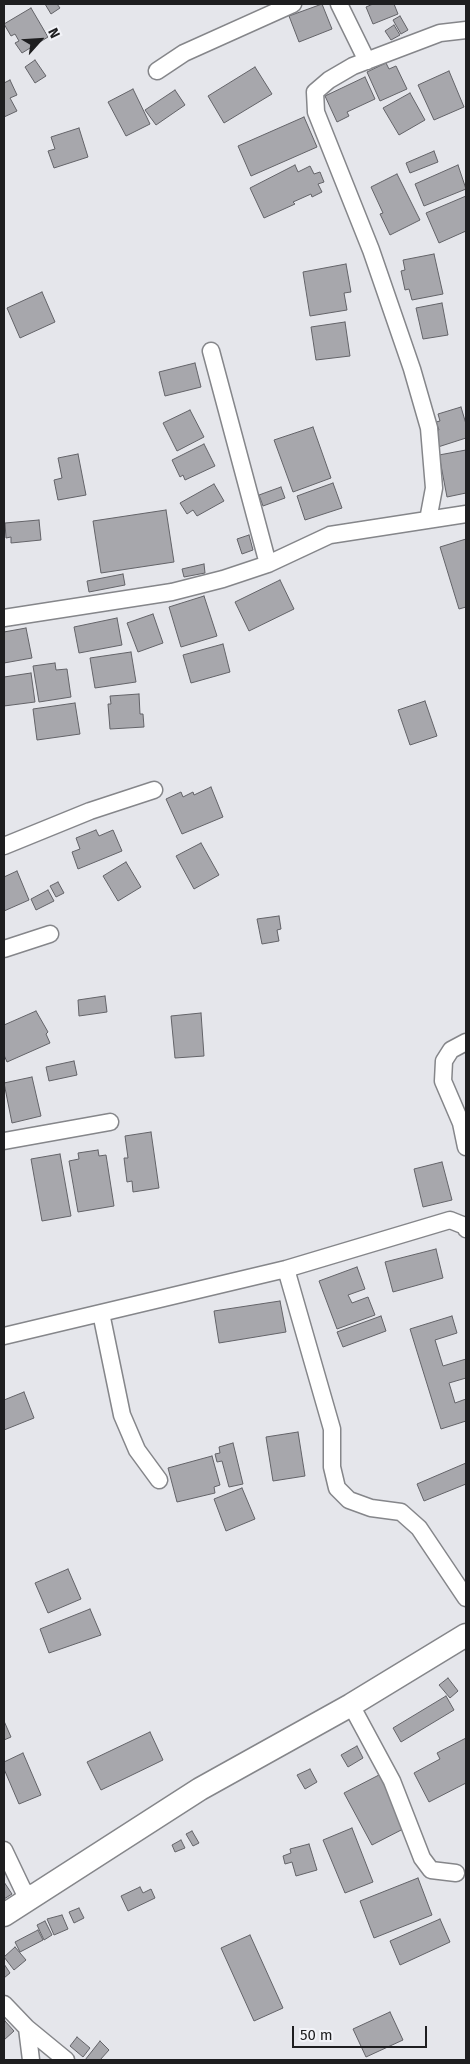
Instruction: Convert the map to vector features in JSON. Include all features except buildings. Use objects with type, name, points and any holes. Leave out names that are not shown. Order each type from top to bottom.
[{"type":"main road","points":[[4,1915],[200,1789],[351,1705],[466,1635]]},
{"type":"street","points":[[157,71],[184,53],[293,4]]},
{"type":"street","points":[[339,4],[367,61]]},
{"type":"street","points":[[428,520],[434,488],[428,428],[424,411],[412,369],[371,250],[316,112],[315,92],[353,66],[440,33],[466,30]]},
{"type":"street","points":[[211,351],[268,564]]},
{"type":"street","points":[[4,618],[172,592],[223,579],[268,564],[330,535],[466,514]]},
{"type":"street","points":[[4,846],[90,811],[154,790]]},
{"type":"street","points":[[4,949],[50,934]]},
{"type":"street","points":[[466,1042],[450,1050],[444,1061],[443,1080],[461,1123],[466,1147]]},
{"type":"street","points":[[4,1141],[110,1122]]},
{"type":"street","points":[[4,1336],[286,1270],[450,1220],[466,1224]]},
{"type":"street","points":[[286,1270],[332,1429],[332,1467],[337,1488],[349,1500],[371,1508],[401,1512],[420,1528],[466,1598]]},
{"type":"street","points":[[101,1313],[122,1415],[137,1450],[159,1480]]},
{"type":"street","points":[[351,1705],[392,1781],[422,1858],[430,1870],[456,1873]]},
{"type":"street","points":[[4,1850],[24,1892],[36,1894]]},
{"type":"street","points":[[4,2004],[27,2028],[66,2060]]},
{"type":"street","points":[[27,2028],[31,2060]]}]
